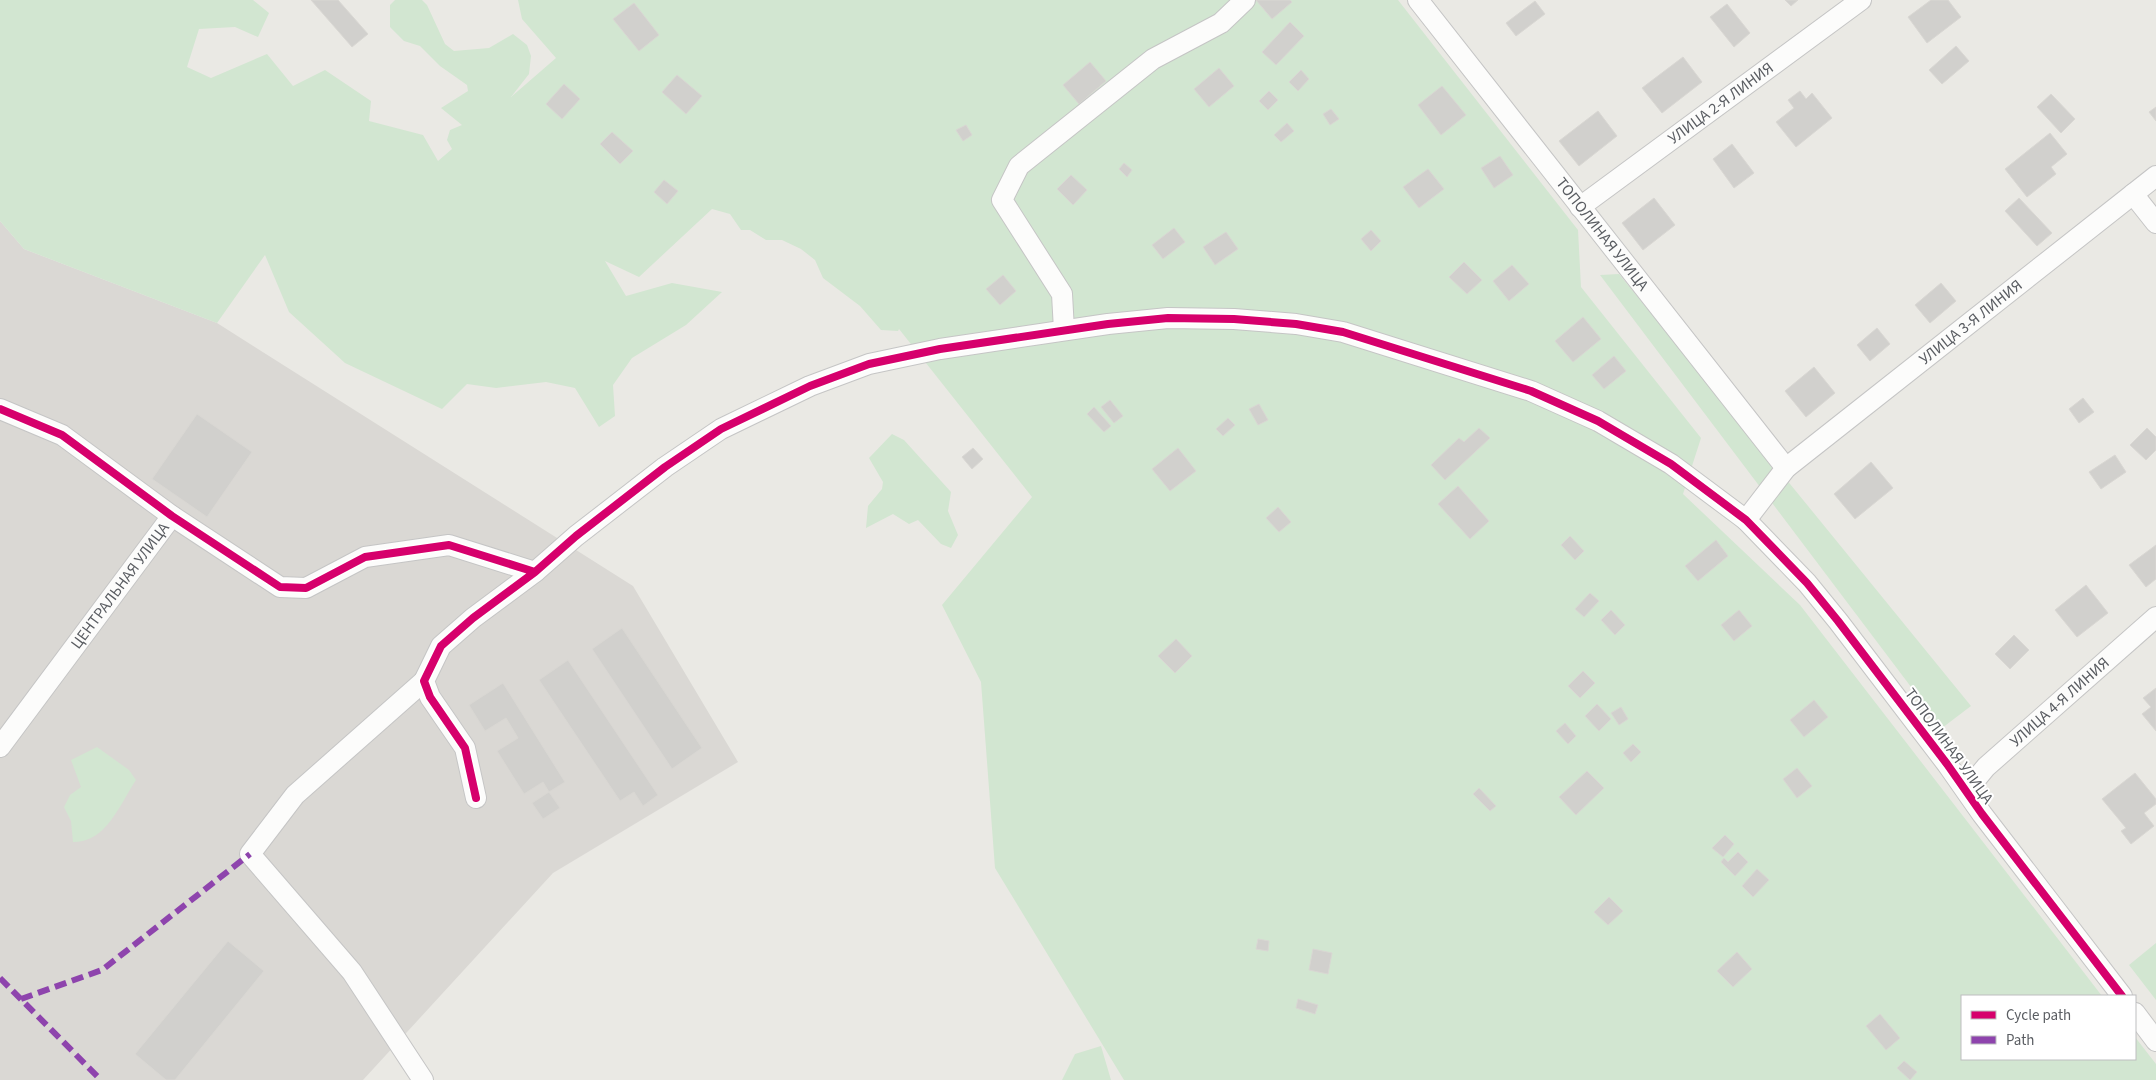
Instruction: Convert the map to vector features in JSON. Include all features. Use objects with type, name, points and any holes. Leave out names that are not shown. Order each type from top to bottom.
[{"type":"street","points":[[1064,330],[1062,294],[1002,200],[1019,166],[1153,59],[1221,23],[1245,0]]},
{"type":"street","name":"ТОПОЛИНАЯ УЛИЦА","points":[[1418,0],[1786,468]]},
{"type":"street","name":"УЛИЦА 2-Я ЛИНИЯ","points":[[1580,207],[1861,0]]},
{"type":"street","name":"УЛИЦА 3-Я ЛИНИЯ","points":[[1746,520],[1786,468],[2156,176]]},
{"type":"street","points":[[2133,194],[2156,223]]},
{"type":"street","name":"ТОПОЛИНАЯ УЛИЦА","points":[[424,681],[441,646],[473,618],[535,572],[576,536],[665,467],[721,429],[758,409],[810,386],[869,364],[940,349],[1064,330],[1168,318],[1234,319],[1296,324],[1343,332],[1531,391],[1598,421],[1671,464],[1746,520],[1807,583],[1838,621],[1966,790],[1982,814],[2121,995]]},
{"type":"street","name":"ЦЕНТРАЛЬНАЯ УЛИЦА","points":[[0,409],[62,435],[172,516],[0,747]]},
{"type":"street","points":[[172,516],[280,587],[306,588],[365,557],[448,545],[535,572]]},
{"type":"street","name":"УЛИЦА 4-Я ЛИНИЯ","points":[[1966,790],[1986,767],[2156,618]]},
{"type":"street","points":[[423,1080],[352,972],[250,854],[295,796],[424,681],[430,697],[465,748],[476,798]]},
{"type":"street","points":[[2136,1014],[2156,1041]]},
{"type":"shaded area","points":[[0,221],[24,249],[217,323],[633,586],[738,762],[553,873],[363,1080],[0,1080]]},
{"type":"green space","points":[[0,0],[253,0],[269,13],[258,37],[235,27],[199,29],[187,67],[211,78],[267,54],[293,86],[325,70],[371,101],[369,121],[423,135],[438,161],[452,149],[447,140],[450,130],[462,125],[441,108],[468,91],[467,85],[440,66],[420,46],[404,41],[390,27],[390,5],[395,0],[422,0],[427,5],[445,44],[454,51],[489,48],[513,34],[527,45],[531,56],[529,74],[511,97],[556,58],[522,19],[518,0],[1398,0],[1578,230],[1581,287],[1701,438],[1683,494],[1800,605],[2101,995],[1961,995],[1961,1060],[2136,1060],[2136,1038],[2156,1064],[2156,1080],[1124,1080],[995,868],[981,682],[942,605],[1032,497],[899,329],[898,331],[881,330],[860,306],[823,278],[815,260],[801,249],[782,240],[766,240],[750,230],[741,230],[730,214],[712,209],[639,277],[605,261],[626,296],[672,283],[722,292],[686,325],[632,358],[613,385],[615,416],[599,427],[575,388],[546,382],[496,388],[467,384],[442,409],[345,363],[289,312],[265,255],[217,323],[24,249],[0,221]]},
{"type":"green space","points":[[1619,274],[1971,706],[1942,728],[1600,275]]},
{"type":"green space","points":[[892,434],[904,440],[951,492],[948,511],[958,535],[951,548],[941,544],[918,520],[909,524],[893,514],[866,528],[868,506],[882,489],[883,482],[869,458]]},
{"type":"green space","points":[[97,747],[129,770],[136,780],[118,810],[103,829],[85,841],[73,842],[71,821],[64,807],[70,795],[81,787],[71,760]]},
{"type":"green space","points":[[2156,943],[2156,1000],[2129,965]]},
{"type":"green space","points":[[1101,1046],[1111,1080],[1062,1080],[1075,1054]]},
{"type":"building","points":[[311,0],[338,0],[368,34],[352,47]]},
{"type":"building","points":[[1256,0],[1290,0],[1292,2],[1272,19]]},
{"type":"building","points":[[1785,0],[1798,0],[1791,6]]},
{"type":"building","points":[[1931,0],[1948,0],[1961,17],[1927,43],[1908,17]]},
{"type":"building","points":[[1535,1],[1545,14],[1516,36],[1506,23]]},
{"type":"building","points":[[634,3],[659,35],[639,51],[613,19]]},
{"type":"building","points":[[1727,4],[1750,33],[1734,47],[1710,17]]},
{"type":"building","points":[[1290,22],[1304,36],[1276,65],[1262,52]]},
{"type":"building","points":[[1956,46],[1969,61],[1942,84],[1929,70]]},
{"type":"building","points":[[1683,57],[1702,82],[1662,113],[1642,88]]},
{"type":"building","points":[[1090,62],[1106,81],[1079,104],[1063,85]]},
{"type":"building","points":[[1219,68],[1234,86],[1209,107],[1194,89]]},
{"type":"building","points":[[1301,70],[1309,79],[1298,91],[1289,82]]},
{"type":"building","points":[[677,75],[702,96],[686,114],[662,92]]},
{"type":"building","points":[[564,84],[580,99],[562,119],[546,104]]},
{"type":"building","points":[[1442,86],[1466,115],[1441,135],[1418,105]]},
{"type":"building","points":[[1269,91],[1278,100],[1268,110],[1259,101]]},
{"type":"building","points":[[1800,91],[1806,99],[1812,93],[1832,118],[1796,147],[1776,122],[1794,108],[1788,100]]},
{"type":"building","points":[[2051,94],[2075,119],[2061,133],[2037,107]]},
{"type":"building","points":[[2156,107],[2156,121],[2149,112]]},
{"type":"building","points":[[1331,109],[1339,119],[1330,125],[1323,114]]},
{"type":"building","points":[[1598,111],[1617,136],[1579,166],[1559,141]]},
{"type":"building","points":[[1287,123],[1294,131],[1281,142],[1274,135]]},
{"type":"building","points":[[966,125],[972,135],[963,141],[956,130]]},
{"type":"building","points":[[612,132],[633,151],[620,164],[600,144]]},
{"type":"building","points":[[2050,133],[2067,154],[2051,167],[2056,174],[2027,197],[2005,169]]},
{"type":"building","points":[[1732,144],[1754,173],[1734,188],[1713,159]]},
{"type":"building","points":[[1500,156],[1513,175],[1494,188],[1481,168]]},
{"type":"building","points":[[1124,163],[1132,170],[1127,177],[1119,169]]},
{"type":"building","points":[[1428,169],[1444,189],[1419,208],[1403,187]]},
{"type":"building","points":[[1071,175],[1087,190],[1073,205],[1057,189]]},
{"type":"building","points":[[664,180],[678,191],[667,204],[654,192]]},
{"type":"building","points":[[1654,198],[1675,225],[1643,250],[1622,223]]},
{"type":"building","points":[[2019,198],[2052,233],[2037,246],[2005,211]]},
{"type":"building","points":[[1174,228],[1185,242],[1163,259],[1152,245]]},
{"type":"building","points":[[1371,230],[1381,241],[1371,251],[1361,239]]},
{"type":"building","points":[[1226,232],[1238,249],[1215,265],[1203,247]]},
{"type":"building","points":[[1464,262],[1482,280],[1467,294],[1449,277]]},
{"type":"building","points":[[1512,265],[1529,284],[1509,301],[1493,281]]},
{"type":"building","points":[[1003,275],[1016,291],[1000,305],[986,289]]},
{"type":"building","points":[[1941,283],[1956,301],[1930,323],[1915,305]]},
{"type":"building","points":[[1583,317],[1601,339],[1573,362],[1555,341]]},
{"type":"building","points":[[1877,328],[1890,344],[1870,361],[1857,345]]},
{"type":"building","points":[[1614,356],[1626,371],[1604,389],[1592,375]]},
{"type":"building","points":[[1814,367],[1835,393],[1806,417],[1785,391]]},
{"type":"building","points":[[2083,398],[2094,412],[2079,423],[2069,409]]},
{"type":"building","points":[[1110,400],[1123,416],[1114,423],[1101,407]]},
{"type":"building","points":[[1259,404],[1268,420],[1258,425],[1249,409]]},
{"type":"building","points":[[1094,407],[1111,426],[1104,432],[1087,414]]},
{"type":"building","points":[[197,414],[252,452],[207,517],[152,479]]},
{"type":"building","points":[[1228,418],[1235,425],[1223,436],[1216,429]]},
{"type":"building","points":[[1479,428],[1490,438],[1445,480],[1431,465],[1459,438],[1464,442]]},
{"type":"building","points":[[2147,428],[2156,437],[2156,450],[2146,460],[2130,445]]},
{"type":"building","points":[[973,448],[983,459],[972,469],[962,457]]},
{"type":"building","points":[[1178,448],[1196,471],[1170,491],[1152,469]]},
{"type":"building","points":[[2115,455],[2126,472],[2101,489],[2089,472]]},
{"type":"building","points":[[1871,462],[1893,488],[1855,519],[1834,494]]},
{"type":"building","points":[[1458,486],[1489,521],[1470,539],[1438,504]]},
{"type":"building","points":[[1278,507],[1291,522],[1279,532],[1266,518]]},
{"type":"building","points":[[1570,536],[1584,551],[1575,560],[1561,545]]},
{"type":"building","points":[[1716,540],[1728,556],[1698,581],[1685,566]]},
{"type":"building","points":[[2156,545],[2156,579],[2146,587],[2129,565]]},
{"type":"building","points":[[2086,585],[2108,613],[2077,637],[2055,610]]},
{"type":"building","points":[[1590,593],[1599,601],[1584,617],[1575,609]]},
{"type":"building","points":[[1611,610],[1625,625],[1615,635],[1601,620]]},
{"type":"building","points":[[1739,610],[1752,626],[1734,641],[1721,625]]},
{"type":"building","points":[[622,628],[702,748],[672,769],[592,649]]},
{"type":"building","points":[[2014,635],[2029,650],[2010,669],[1995,654]]},
{"type":"building","points":[[1176,639],[1192,656],[1175,673],[1158,656]]},
{"type":"building","points":[[568,660],[658,795],[643,806],[634,792],[620,801],[539,680]]},
{"type":"building","points":[[1583,671],[1595,683],[1580,698],[1568,686]]},
{"type":"building","points":[[503,683],[565,782],[549,792],[543,782],[524,794],[497,751],[518,738],[506,718],[485,731],[469,705]]},
{"type":"building","points":[[2156,688],[2156,731],[2142,714],[2151,707],[2143,698]]},
{"type":"building","points":[[1814,700],[1828,717],[1804,737],[1790,720]]},
{"type":"building","points":[[1597,704],[1611,719],[1599,731],[1585,716]]},
{"type":"building","points":[[1621,707],[1628,719],[1619,725],[1611,713]]},
{"type":"building","points":[[1565,723],[1576,736],[1568,744],[1556,731]]},
{"type":"building","points":[[1633,744],[1641,752],[1631,762],[1623,753]]},
{"type":"building","points":[[1797,768],[1812,786],[1797,798],[1783,779]]},
{"type":"building","points":[[1587,771],[1604,788],[1576,815],[1559,797]]},
{"type":"building","points":[[2135,773],[2156,799],[2156,804],[2144,813],[2154,826],[2131,844],[2121,831],[2126,828],[2102,799]]},
{"type":"building","points":[[1479,788],[1496,806],[1490,811],[1473,794]]},
{"type":"building","points":[[549,792],[560,808],[543,819],[532,803]]},
{"type":"building","points":[[1725,835],[1734,844],[1723,857],[1712,848]]},
{"type":"building","points":[[1738,852],[1748,862],[1735,876],[1721,862],[1724,858],[1728,862]]},
{"type":"building","points":[[1757,869],[1769,880],[1753,897],[1742,886]]},
{"type":"building","points":[[1609,897],[1623,911],[1608,925],[1594,912]]},
{"type":"building","points":[[1258,939],[1269,941],[1268,951],[1256,949]]},
{"type":"building","points":[[228,941],[264,971],[175,1080],[166,1080],[135,1054]]},
{"type":"building","points":[[1313,949],[1332,953],[1328,974],[1309,970]]},
{"type":"building","points":[[1737,952],[1752,969],[1733,987],[1717,971]]},
{"type":"building","points":[[1298,999],[1318,1005],[1315,1014],[1296,1008]]},
{"type":"building","points":[[1880,1014],[1900,1038],[1886,1050],[1866,1026]]},
{"type":"building","points":[[1904,1061],[1917,1072],[1910,1080],[1897,1068]]},
{"type":"marked path","points":[[21,999],[102,970],[250,854]]},
{"type":"marked path","points":[[0,978],[101,1080]]},
{"type":"cycle path","points":[[476,798],[465,748],[430,697],[424,681],[441,646],[473,618],[535,572],[576,536],[665,467],[721,429],[810,386],[869,364],[940,349],[1108,324],[1168,318],[1234,319],[1296,324],[1343,332],[1531,391],[1598,421],[1671,464],[1746,520],[1807,583],[1838,621],[1947,764],[1982,814],[2121,995]]},
{"type":"cycle path","points":[[0,409],[62,435],[172,516],[280,587],[306,588],[365,557],[449,545],[535,572]]}]
